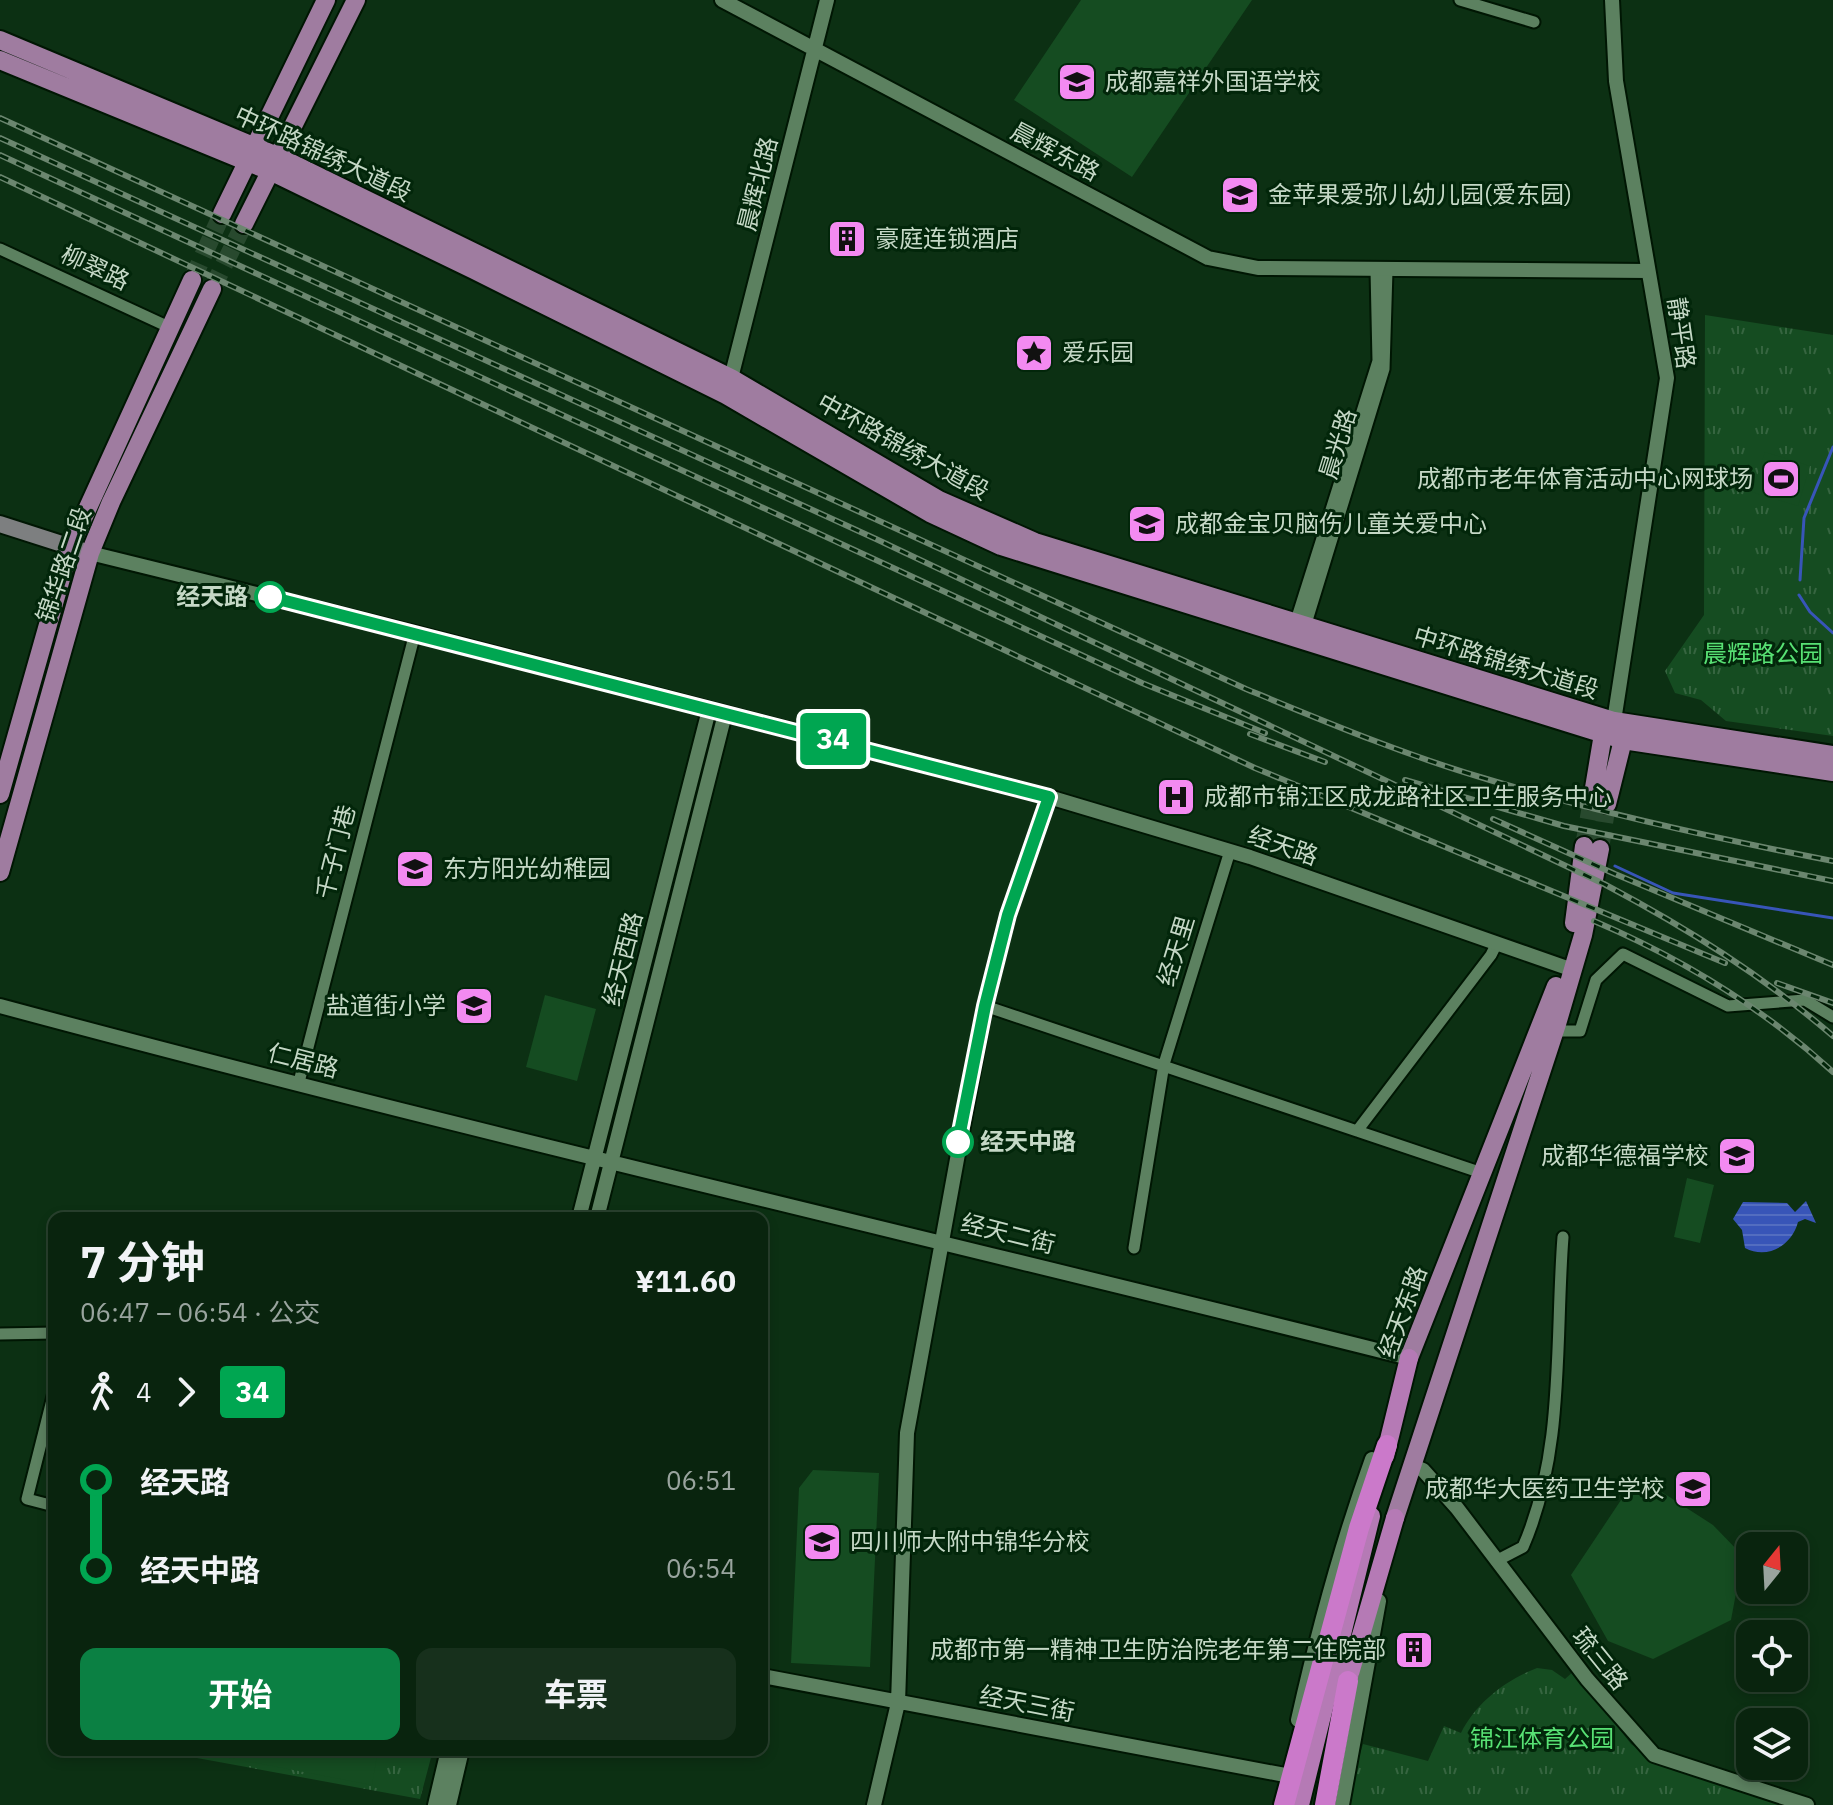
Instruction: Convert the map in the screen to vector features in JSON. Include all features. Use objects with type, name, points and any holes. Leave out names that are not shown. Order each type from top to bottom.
[{"type":"highway","name":"经天东路","points":[[1300,1805],[1409,1358]]},
{"type":"highway","points":[[1281,1805],[1359,1528],[1387,1445]]},
{"type":"highway","name":"经天东路","points":[[1315,1805],[1395,1518]]},
{"type":"highway","points":[[1325,1805],[1348,1681]]},
{"type":"main road","points":[[222,214],[326,0]]},
{"type":"main road","points":[[244,224],[356,0]]},
{"type":"main road","name":"中环路锦绣大道段","points":[[0,40],[731,378],[876,465],[996,526],[1608,727]]},
{"type":"main road","name":"中环路锦绣大道段","points":[[0,60],[249,153]]},
{"type":"main road","name":"中环路锦绣大道段","points":[[273,164],[726,395],[930,513],[1001,546],[1608,727],[1833,755]]},
{"type":"main road","name":"锦华路二段","points":[[1,784],[70,547],[192,280]]},
{"type":"main road","name":"锦华路二段","points":[[0,872],[90,553],[212,289]]},
{"type":"main road","points":[[0,524],[90,553]]},
{"type":"main road","points":[[1608,727],[1600,802],[1623,740]]},
{"type":"main road","points":[[1608,727],[1623,740],[1833,772]]},
{"type":"main road","name":"经天东路","points":[[1395,1518],[1554,1031],[1592,847]]},
{"type":"main road","name":"经天东路","points":[[1409,1358],[1568,968]]},
{"type":"street","name":"晨辉东路","points":[[722,0],[1208,258],[1258,268],[1648,271]]},
{"type":"street","name":"晨辉北路","points":[[731,378],[827,0]]},
{"type":"street","points":[[1460,0],[1534,22]]},
{"type":"street","name":"静平路","points":[[1608,727],[1667,378],[1662,334],[1648,271],[1616,81],[1612,0]]},
{"type":"street","name":"柳翠路","points":[[0,249],[171,328]]},
{"type":"street","name":"晨光路","points":[[1300,625],[1384,369],[1382,270]]},
{"type":"street","name":"经天路","points":[[90,553],[415,633],[1049,797],[1230,851],[1568,968]]},
{"type":"street","name":"千子门巷","points":[[299,1082],[415,633]]},
{"type":"street","name":"经天西路","points":[[581,1212],[709,710]]},
{"type":"street","name":"经天西路","points":[[599,1212],[725,714]]},
{"type":"street","points":[[874,1805],[898,1703],[907,1433],[945,1241],[957,1147],[985,1006],[1008,915],[1049,797]]},
{"type":"street","name":"经天里","points":[[1134,1248],[1164,1064],[1230,851]]},
{"type":"street","points":[[1357,1131],[1497,943]]},
{"type":"street","points":[[1554,1031],[1580,1031],[1596,980],[1623,954],[1728,1006],[1805,1000],[1833,1017]]},
{"type":"street","name":"仁居路","points":[[0,1006],[594,1161]]},
{"type":"street","points":[[985,1006],[1482,1173]]},
{"type":"street","name":"经天二街","points":[[594,1161],[945,1241],[1409,1358]]},
{"type":"street","points":[[1496,1561],[1523,1547],[1547,1475],[1554,1422],[1563,1237]]},
{"type":"street","points":[[0,1334],[48,1333]]},
{"type":"street","points":[[1281,1805],[1318,1631],[1349,1523],[1409,1358]]},
{"type":"street","points":[[48,1416],[27,1499],[48,1504]]},
{"type":"street","name":"琉三路","points":[[1413,1466],[1423,1470],[1457,1508],[1587,1679],[1654,1755],[1807,1805]]},
{"type":"street","points":[[1342,1805],[1395,1518]]},
{"type":"street","name":"经天三街","points":[[768,1677],[1285,1775]]},
{"type":"street","points":[[435,1805],[447,1756]]},
{"type":"street","points":[[449,1805],[461,1756]]},
{"type":"green space","points":[[1081,0],[1252,0],[1132,177],[1014,100]]},
{"type":"green space","name":"晨辉路公园","points":[[1705,315],[1833,335],[1833,736],[1726,721],[1701,700],[1675,693],[1665,671],[1704,615]]},
{"type":"green space","name":"成都市老年体育活动中心网球场","points":[[1765,452],[1810,466],[1798,506],[1752,492]]},
{"type":"green space","points":[[545,995],[596,1009],[577,1081],[526,1067]]},
{"type":"green space","points":[[1687,1178],[1714,1185],[1700,1243],[1674,1237]]},
{"type":"green space","points":[[813,1470],[879,1473],[870,1667],[791,1663],[799,1488]]},
{"type":"green space","points":[[1637,1476],[1713,1525],[1736,1549],[1736,1593],[1731,1620],[1653,1659],[1608,1641],[1571,1575]]},
{"type":"green space","name":"锦江体育公园","points":[[1537,1668],[1552,1670],[1565,1679],[1574,1671],[1631,1744],[1661,1766],[1783,1805],[1345,1805],[1363,1744],[1428,1761],[1444,1726],[1461,1733],[1474,1712],[1492,1694]]},
{"type":"green space","points":[[198,1756],[431,1756],[420,1799]]},
{"type":"green space","points":[[219,1756],[377,1756],[372,1785]]},
{"type":"water","points":[[1806,1201],[1816,1223],[1805,1219],[1798,1222],[1785,1243],[1770,1251],[1745,1248],[1742,1230],[1733,1219],[1743,1202],[1787,1203],[1795,1212]]},
{"type":"waterway","points":[[1800,580],[1804,518],[1833,447]]},
{"type":"waterway","points":[[1799,595],[1810,612],[1833,633]]},
{"type":"waterway","points":[[1615,866],[1673,893],[1833,918]]},
{"type":"tunnel","points":[[192,280],[222,214]]},
{"type":"tunnel","points":[[212,289],[244,224]]},
{"type":"tunnel","points":[[1584,846],[1592,800]]},
{"type":"tunnel","points":[[1600,849],[1607,804]]},
{"type":"railway","points":[[0,118],[1306,714],[1459,771],[1575,804],[1833,861]]},
{"type":"railway","points":[[0,138],[876,539],[1604,884],[1723,954],[1833,1036]]},
{"type":"railway","points":[[0,155],[1142,683],[1265,733]]},
{"type":"railway","points":[[0,177],[1255,768],[1725,963]]},
{"type":"railway","points":[[1250,734],[1325,762]]},
{"type":"railway","points":[[1405,780],[1564,826],[1833,881]]},
{"type":"railway","points":[[1493,819],[1833,965]]},
{"type":"railway","points":[[1594,921],[1658,951],[1720,986],[1778,1027],[1833,1072]]},
{"type":"railway","points":[[1777,983],[1833,1003]]},
{"type":"bus line","name":"34","points":[[270,597],[881,751],[1049,797],[1008,915],[985,1006],[958,1142]]},
{"type":"place","name":"成都嘉祥外国语学校","points":[[1077,82]]},
{"type":"place","name":"金苹果爱弥儿幼儿园(爱东园)","points":[[1240,195]]},
{"type":"place","name":"豪庭连锁酒店","points":[[847,239]]},
{"type":"place","name":"爱乐园","points":[[1034,353]]},
{"type":"place","name":"成都市老年体育活动中心网球场","points":[[1781,479]]},
{"type":"place","name":"成都金宝贝脑伤儿童关爱中心","points":[[1147,524]]},
{"type":"place","name":"经天路","points":[[270,597]]},
{"type":"place","name":"成都市锦江区成龙路社区卫生服务中心","points":[[1176,797]]},
{"type":"place","name":"东方阳光幼稚园","points":[[415,869]]},
{"type":"place","name":"盐道街小学","points":[[474,1006]]},
{"type":"place","name":"经天中路","points":[[958,1142]]},
{"type":"place","name":"成都华德福学校","points":[[1737,1156]]},
{"type":"place","name":"成都华大医药卫生学校","points":[[1693,1489]]},
{"type":"place","name":"四川师大附中锦华分校","points":[[822,1542]]},
{"type":"place","name":"成都市第一精神卫生防治院老年第二住院部","points":[[1414,1650]]}]
